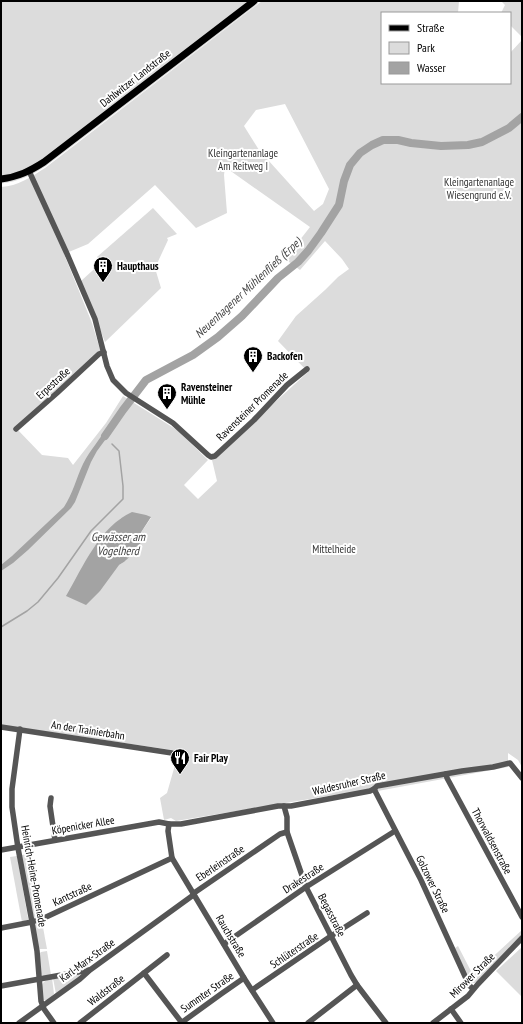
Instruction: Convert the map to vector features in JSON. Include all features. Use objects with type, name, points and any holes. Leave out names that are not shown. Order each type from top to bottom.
[{"type":"main road","name":"Dahlwitzer Landstraße","points":[[1,179],[17,176],[44,162],[254,1]]},
{"type":"street","points":[[28,171],[68,256],[95,319],[104,352]]},
{"type":"street","name":"Ravensteiner Promenade","points":[[104,352],[111,376],[127,395],[173,423],[211,457],[215,456],[254,420],[287,385],[307,370]]},
{"type":"street","name":"Erpestraße","points":[[16,429],[99,354],[104,352]]},
{"type":"street","name":"An der Trainierbahn","points":[[1,727],[172,753]]},
{"type":"street","name":"Heinrich-Heine-Promenade","points":[[20,729],[11,798],[18,848],[37,951],[42,1005],[54,1023]]},
{"type":"street","name":"Waldesruher Straße","points":[[169,824],[181,824],[291,806],[374,789],[377,786],[510,763],[522,778]]},
{"type":"street","name":"Thorwaldsenstraße","points":[[446,774],[522,916]]},
{"type":"street","name":"Golzower Straße","points":[[374,789],[421,880],[469,985],[473,989]]},
{"type":"street","points":[[51,798],[50,806],[55,840]]},
{"type":"street","name":"Begasstraße","points":[[284,806],[287,817],[287,832],[306,887],[351,975],[386,1023]]},
{"type":"street","name":"Köpenicker Allee","points":[[1,850],[159,822],[169,824]]},
{"type":"street","name":"Rauchstraße","points":[[169,824],[168,831],[172,858],[244,978],[273,1023]]},
{"type":"street","name":"Drakestraße","points":[[224,944],[306,887],[395,831]]},
{"type":"street","name":"Eberleinstraße","points":[[167,914],[194,893],[280,834],[287,832]]},
{"type":"street","name":"Kantstraße","points":[[1,928],[44,918],[172,858]]},
{"type":"street","name":"Schlüterstraße","points":[[252,990],[367,913]]},
{"type":"street","name":"Karl-Marx-Straße","points":[[19,1023],[167,914]]},
{"type":"street","name":"Mirower Straße","points":[[433,1023],[468,996],[522,938]]},
{"type":"street","name":"Waldstraße","points":[[80,1023],[167,955]]},
{"type":"street","points":[[1,986],[90,970]]},
{"type":"street","points":[[144,972],[181,1023]]},
{"type":"street","name":"Summter Straße","points":[[181,1023],[244,978]]},
{"type":"street","points":[[308,1023],[357,985]]},
{"type":"street","points":[[451,1009],[461,1023]]},
{"type":"green space","points":[[1,1],[251,1],[52,154],[22,172],[1,176]]},
{"type":"green space","points":[[262,1],[459,1],[458,12],[381,12],[381,84],[511,84],[511,52],[522,40],[522,767],[518,760],[508,753],[508,767],[367,793],[340,794],[176,821],[171,818],[164,820],[160,798],[167,793],[179,751],[1,725],[1,187],[13,185],[29,178],[45,168]],"holes":[[[285,104],[329,189],[323,204],[314,211],[259,150],[244,126],[256,110]],[[225,167],[310,227],[285,259],[300,270],[325,241],[349,269],[338,277],[296,316],[278,341],[308,372],[212,460],[217,481],[198,499],[184,485],[208,460],[177,430],[123,396],[106,423],[73,465],[68,458],[42,455],[16,428],[101,353],[92,323],[64,254],[88,244],[155,185],[196,228],[227,213],[224,175]],[[121,518],[151,518],[140,534],[141,543],[136,547],[134,553],[119,565],[102,537]]]},
{"type":"green space","points":[[501,1],[522,1],[522,37],[511,26],[511,12],[502,12],[505,5]]},
{"type":"green space","points":[[153,208],[177,234],[167,238],[168,240],[155,268],[161,288],[105,342],[81,281],[102,262],[97,257]]},
{"type":"green space","points":[[29,854],[41,916],[34,919],[21,855]]},
{"type":"green space","points":[[17,856],[28,918],[28,920],[22,922],[10,857]]},
{"type":"green space","points":[[42,922],[47,949],[38,948],[34,926]]},
{"type":"green space","points":[[522,930],[522,936],[475,983],[470,982],[455,948],[458,946],[473,975]]},
{"type":"green space","points":[[522,947],[522,997],[496,971]]},
{"type":"green space","points":[[47,951],[51,975],[44,977],[41,974],[39,954]]},
{"type":"green space","points":[[79,974],[79,976],[56,994],[53,978]]},
{"type":"green space","points":[[52,978],[54,994],[47,1000],[43,1000],[42,986],[45,981]]},
{"type":"water","points":[[109,425],[113,427],[111,432],[91,462],[75,502],[71,508],[28,550],[1,571],[1,565],[64,507],[86,459]]},
{"type":"water","name":"Gewässer am Vogelherd","points":[[132,512],[151,517],[140,534],[141,543],[136,547],[134,553],[119,565],[100,591],[86,605],[66,596],[93,548],[111,527],[121,518]]},
{"type":"waterway","name":"Neuenhagener Mühlenfließ (Erpe)","points":[[105,436],[146,380],[193,355],[218,337],[242,316],[278,278],[298,262],[308,251],[339,205],[344,181],[350,165],[360,153],[383,140],[398,140],[441,146],[468,145],[482,142],[509,128],[522,117]]},
{"type":"waterway","points":[[1,627],[27,611],[38,602],[58,578],[91,531],[123,499],[119,451],[112,444]]},
{"type":"place","name":"Haupthaus","points":[[103,283]]},
{"type":"place","name":"Backofen","points":[[253,373]]},
{"type":"place","name":"Ravensteiner Mühle","points":[[167,410]]},
{"type":"place","name":"Fair Play","points":[[180,775]]},
{"type":"park label","name":"Kleingartenanlage Am Reitweg I","points":[[243,159]]},
{"type":"park label","name":"Kleingartenanlage Wiesengrund e.V.","points":[[479,188]]},
{"type":"park label","name":"Mittelheide","points":[[334,549]]}]
